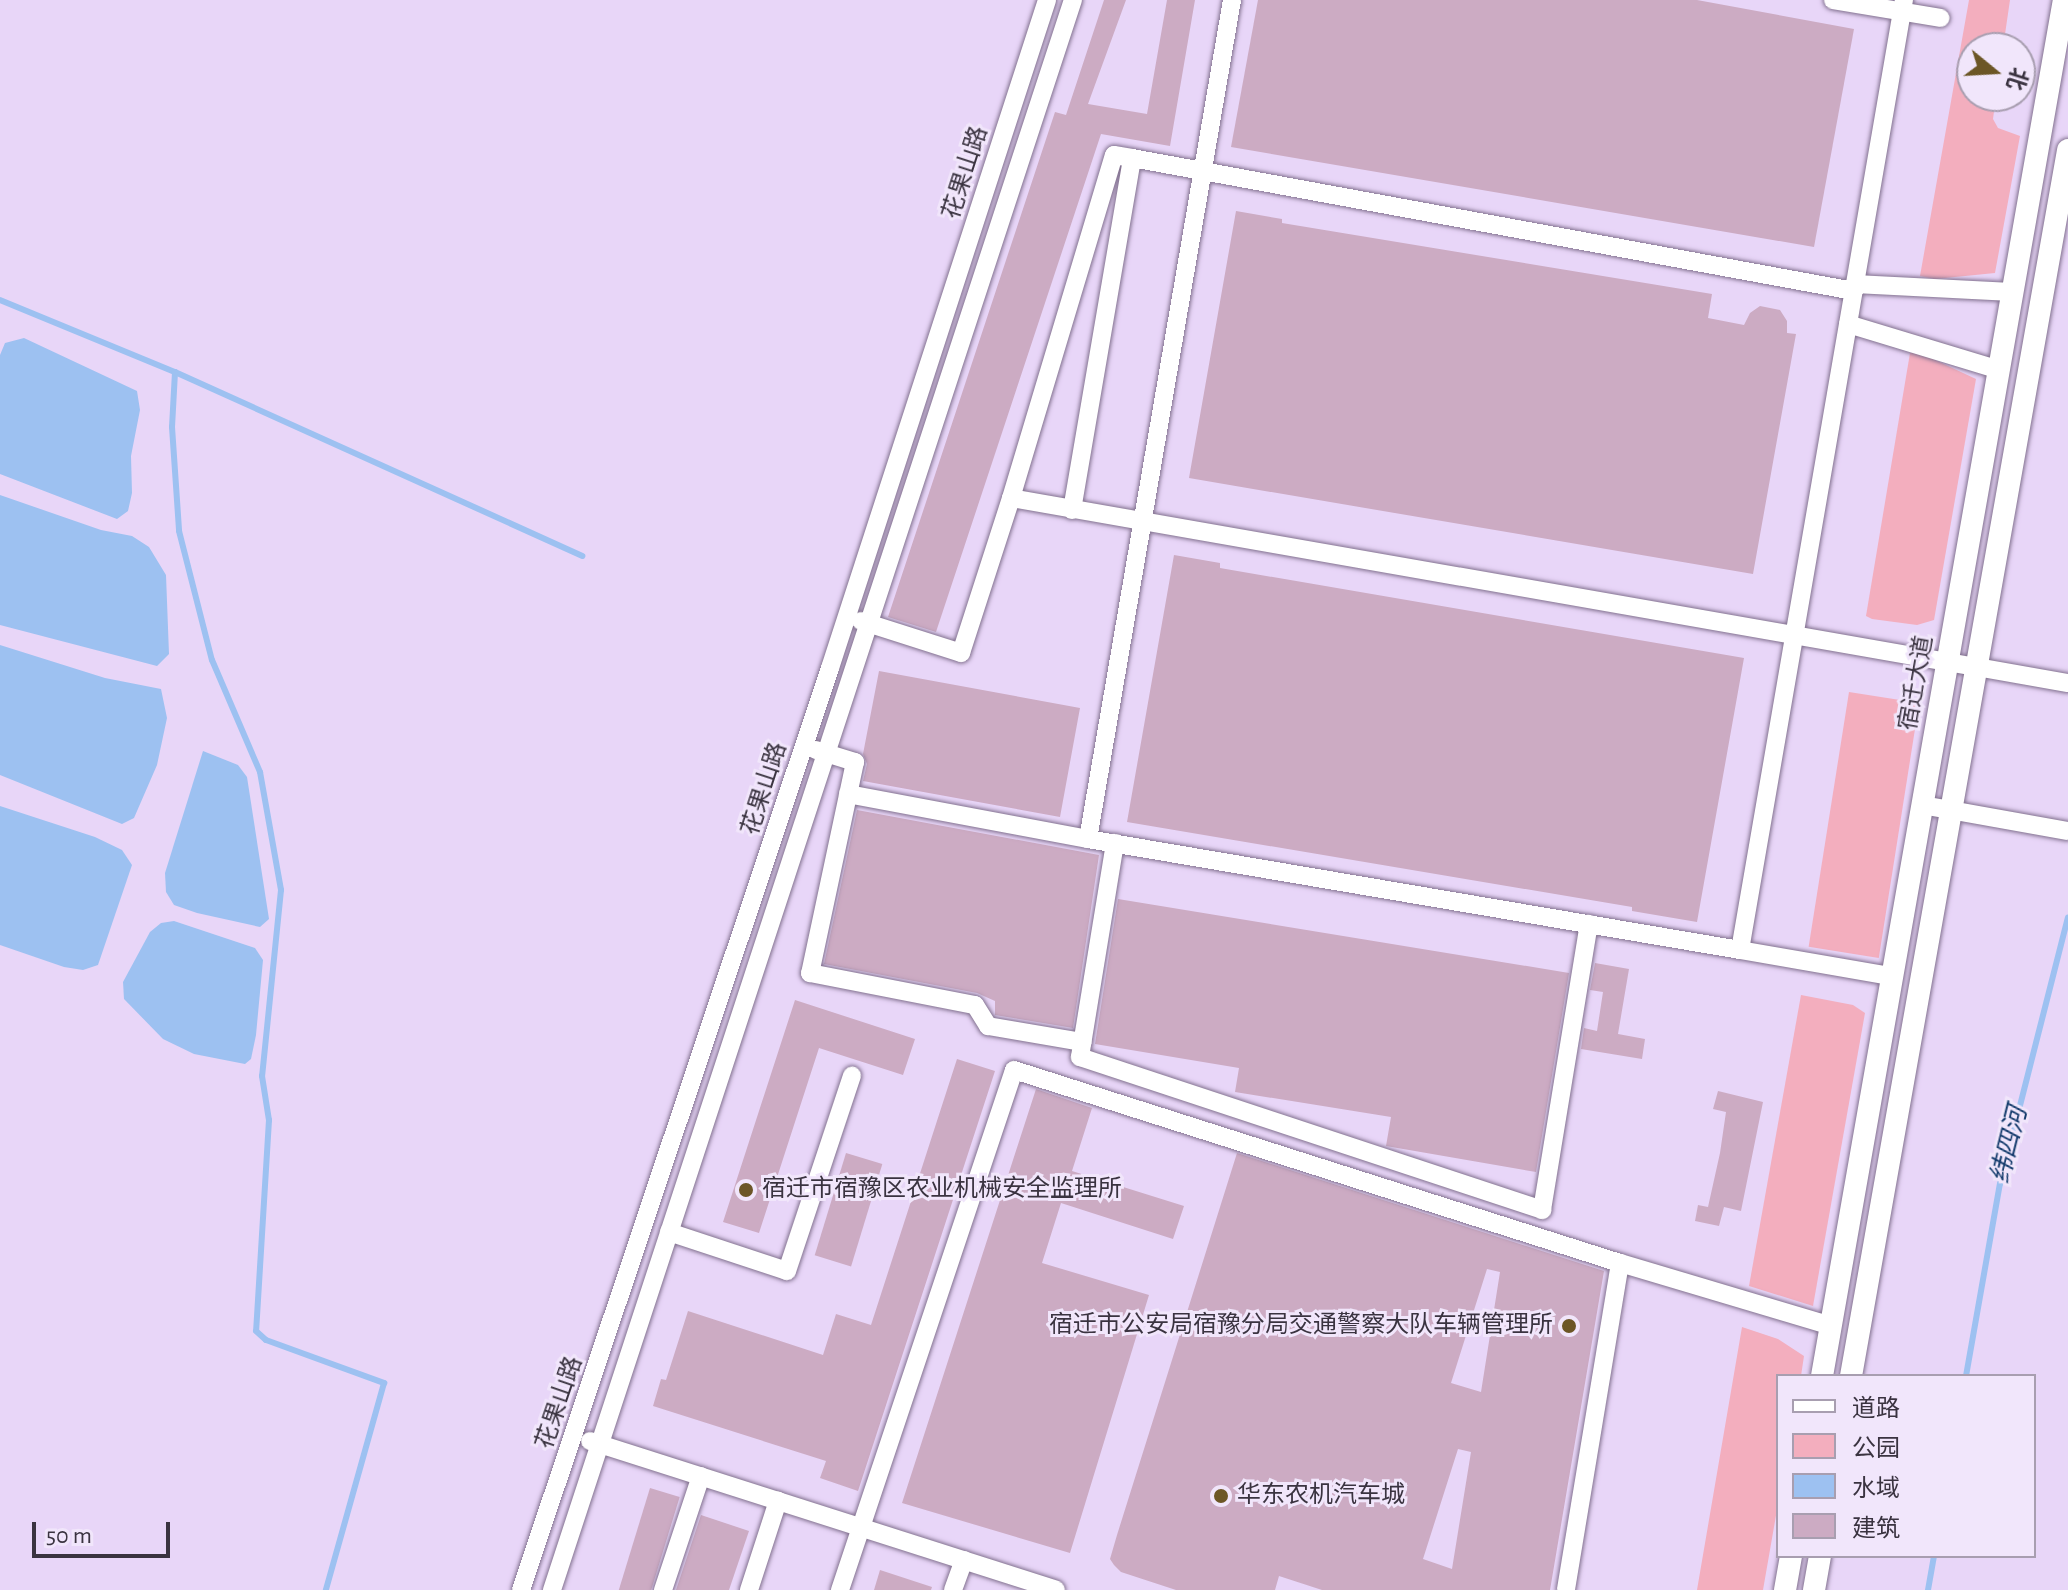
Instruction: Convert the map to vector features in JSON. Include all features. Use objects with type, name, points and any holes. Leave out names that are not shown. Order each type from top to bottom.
[{"type":"main road","name":"宿迁大道","points":[[1822,1374],[2064,0]]},
{"type":"main road","points":[[1851,1374],[2068,150]]},
{"type":"main road","points":[[1785,1590],[1791,1558]]},
{"type":"main road","points":[[1814,1590],[1820,1558]]},
{"type":"street","name":"花果山路","points":[[521,1590],[804,746],[1047,0]]},
{"type":"street","name":"花果山路","points":[[552,1590],[1073,0]]},
{"type":"street","points":[[1088,839],[1232,0]]},
{"type":"street","points":[[1833,0],[1903,6],[1941,18]]},
{"type":"street","points":[[1740,950],[1903,6]]},
{"type":"street","points":[[847,616],[961,653],[1114,155],[1854,288],[2012,292]]},
{"type":"street","points":[[1072,510],[1132,158]]},
{"type":"street","points":[[1848,324],[1999,370]]},
{"type":"street","points":[[1011,498],[2068,683]]},
{"type":"street","points":[[804,746],[855,762],[810,973],[975,1005],[988,1026],[1083,1042]]},
{"type":"street","points":[[848,794],[1088,839],[1891,976]]},
{"type":"street","points":[[1922,805],[2068,831]]},
{"type":"street","points":[[1115,843],[1080,1057],[1542,1210],[1589,924]]},
{"type":"street","points":[[840,1590],[1014,1070],[1620,1263],[1831,1326]]},
{"type":"street","points":[[669,1232],[787,1271],[852,1076]]},
{"type":"street","points":[[1566,1590],[1620,1263]]},
{"type":"street","points":[[574,1436],[1056,1590]]},
{"type":"street","points":[[663,1590],[701,1476]]},
{"type":"street","points":[[749,1590],[778,1501]]},
{"type":"street","points":[[953,1590],[964,1560]]},
{"type":"green space","points":[[1969,0],[2010,0],[2005,32],[1963,32]]},
{"type":"green space","points":[[1956,73],[1956,112],[1994,112],[1993,119],[1998,128],[2020,136],[1995,273],[1935,279],[1920,276]]},
{"type":"green space","points":[[1918,352],[1976,379],[1934,620],[1917,625],[1866,616],[1910,353]]},
{"type":"green space","points":[[1849,692],[1919,703],[1879,958],[1809,947]]},
{"type":"green space","points":[[1801,995],[1853,1005],[1865,1013],[1813,1306],[1749,1286]]},
{"type":"green space","points":[[1742,1327],[1778,1339],[1804,1356],[1801,1374],[1776,1374],[1776,1515],[1763,1590],[1697,1590]]},
{"type":"water","points":[[24,338],[137,391],[140,410],[131,456],[132,493],[128,511],[117,519],[0,474],[0,355],[5,343]]},
{"type":"water","points":[[0,495],[101,530],[132,536],[149,547],[166,575],[169,654],[157,666],[0,625]]},
{"type":"water","points":[[0,645],[105,678],[161,689],[167,718],[157,765],[134,818],[122,824],[0,775]]},
{"type":"water","points":[[203,751],[238,765],[247,777],[269,919],[260,927],[174,905],[166,892],[165,873]]},
{"type":"water","points":[[0,806],[95,837],[122,850],[132,865],[98,965],[83,970],[64,967],[0,945]]},
{"type":"water","points":[[174,921],[255,948],[263,960],[256,1035],[251,1059],[245,1064],[194,1054],[163,1039],[124,999],[123,982],[150,932],[161,923]]},
{"type":"building","points":[[1104,0],[1126,0],[1088,104],[1147,114],[1167,0],[1195,0],[1170,146],[1101,134],[936,632],[888,617],[1055,112],[1066,115]]},
{"type":"building","points":[[1258,0],[1697,0],[1854,29],[1814,247],[1231,147]]},
{"type":"building","points":[[1236,211],[1282,219],[1282,223],[1712,294],[1708,318],[1744,325],[1750,313],[1760,306],[1780,310],[1787,321],[1787,333],[1796,334],[1753,574],[1189,478]]},
{"type":"building","points":[[1174,555],[1220,563],[1220,568],[1744,658],[1697,922],[1632,911],[1632,907],[1127,822]]},
{"type":"building","points":[[879,671],[1080,708],[1060,817],[863,781],[867,764],[863,754]]},
{"type":"building","points":[[857,810],[1099,855],[1073,1028],[995,1015],[995,1001],[977,993],[824,964]]},
{"type":"building","points":[[1118,899],[1569,973],[1536,1172],[1386,1146],[1391,1117],[1235,1092],[1239,1068],[1095,1044]]},
{"type":"building","points":[[1595,963],[1629,969],[1618,1034],[1645,1039],[1642,1059],[1581,1049],[1584,1028],[1597,1031],[1603,992],[1590,990]]},
{"type":"building","points":[[795,1000],[915,1039],[903,1075],[819,1048],[759,1233],[723,1222]]},
{"type":"building","points":[[957,1059],[995,1071],[858,1491],[820,1478],[826,1461],[653,1406],[661,1379],[666,1380],[688,1311],[823,1355],[836,1314],[871,1325]]},
{"type":"building","points":[[1036,1089],[1092,1108],[1072,1171],[1184,1206],[1173,1239],[1061,1203],[1042,1263],[1149,1295],[1070,1553],[902,1503]]},
{"type":"building","points":[[1718,1091],[1763,1102],[1741,1211],[1724,1207],[1719,1226],[1695,1221],[1698,1205],[1708,1207],[1720,1153],[1726,1112],[1713,1109]]},
{"type":"building","points":[[846,1153],[882,1164],[851,1266],[815,1255]]},
{"type":"building","points":[[1237,1153],[1604,1271],[1550,1590],[1322,1590],[1279,1576],[1275,1590],[1176,1590],[1121,1572],[1114,1565],[1110,1559]],"holes":[[[1487,1269],[1500,1272],[1481,1392],[1451,1383]],[[1458,1449],[1471,1452],[1452,1569],[1423,1559]]]},
{"type":"building","points":[[650,1488],[680,1497],[651,1590],[619,1590]]},
{"type":"building","points":[[701,1515],[749,1531],[729,1590],[676,1590]]},
{"type":"building","points":[[880,1570],[932,1587],[931,1590],[874,1590]]},
{"type":"waterway","points":[[0,300],[175,372],[582,556]]},
{"type":"waterway","points":[[175,372],[172,427],[179,531],[212,660],[260,772],[281,890],[262,1076],[269,1120],[256,1331],[266,1340],[384,1383],[326,1590]]},
{"type":"waterway","name":"纬四河","points":[[1966,1374],[2000,1184],[2068,918]]},
{"type":"waterway","name":"纬四河","points":[[1928,1590],[1934,1558]]},
{"type":"place","name":"宿迁市宿豫区农业机械安全监理所","points":[[746,1190]]},
{"type":"place","name":"宿迁市公安局宿豫分局交通警察大队车辆管理所","points":[[1569,1326]]},
{"type":"place","name":"华东农机汽车城","points":[[1221,1496]]}]
